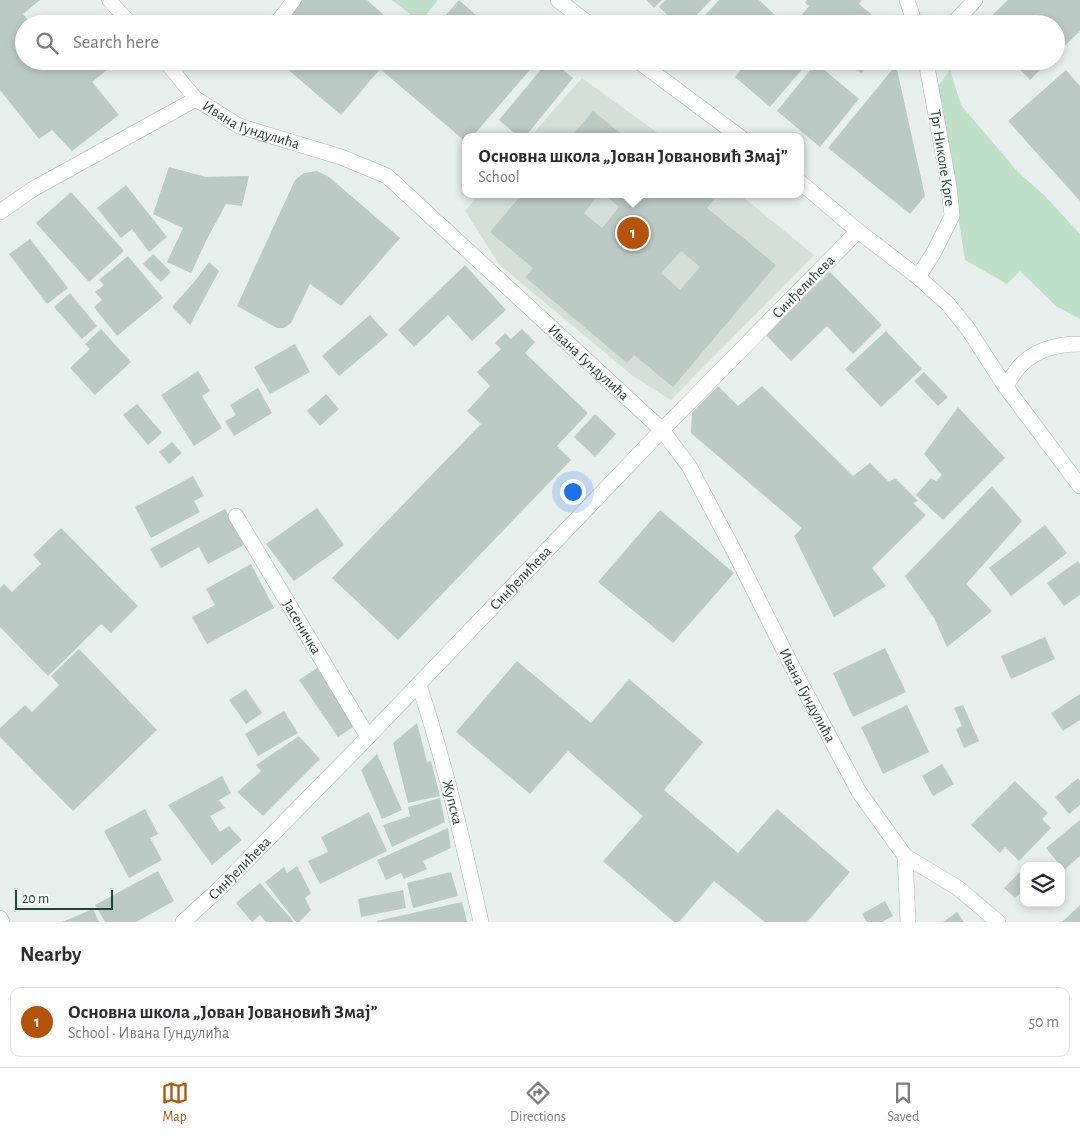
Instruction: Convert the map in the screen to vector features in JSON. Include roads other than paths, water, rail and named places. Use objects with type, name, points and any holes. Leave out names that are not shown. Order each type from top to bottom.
[{"type":"street","points":[[558,0],[577,15]]},
{"type":"street","points":[[907,0],[912,15]]},
{"type":"street","points":[[961,15],[975,0]]},
{"type":"street","points":[[650,70],[735,133]]},
{"type":"street","name":"Трг Николе Крге","points":[[918,277],[933,254],[952,216],[949,186],[928,70]]},
{"type":"street","name":"Ивана Гундулића","points":[[0,212],[42,184],[196,99],[239,126],[341,157],[387,176],[662,430],[689,466],[859,792],[905,856],[958,888],[998,922]]},
{"type":"street","points":[[804,185],[858,231],[918,277],[948,304],[1078,483]]},
{"type":"street","name":"Синђелићева","points":[[183,922],[217,891],[419,685],[662,430],[858,231]]},
{"type":"street","points":[[1006,386],[1023,363],[1037,355],[1064,344],[1080,344]]},
{"type":"street","name":"Јасеничка","points":[[236,516],[368,737]]},
{"type":"street","name":"Жупска","points":[[419,685],[436,735],[482,922]]},
{"type":"street","points":[[905,856],[908,922]]},
{"type":"street","points":[[0,918],[2,922]]},
{"type":"lane","points":[[109,0],[123,15]]},
{"type":"lane","points":[[282,15],[294,0]]},
{"type":"lane","points":[[172,70],[196,99]]},
{"type":"place","name":"Основна школа „Јован Јовановић Змај”","points":[[633,233]]}]
